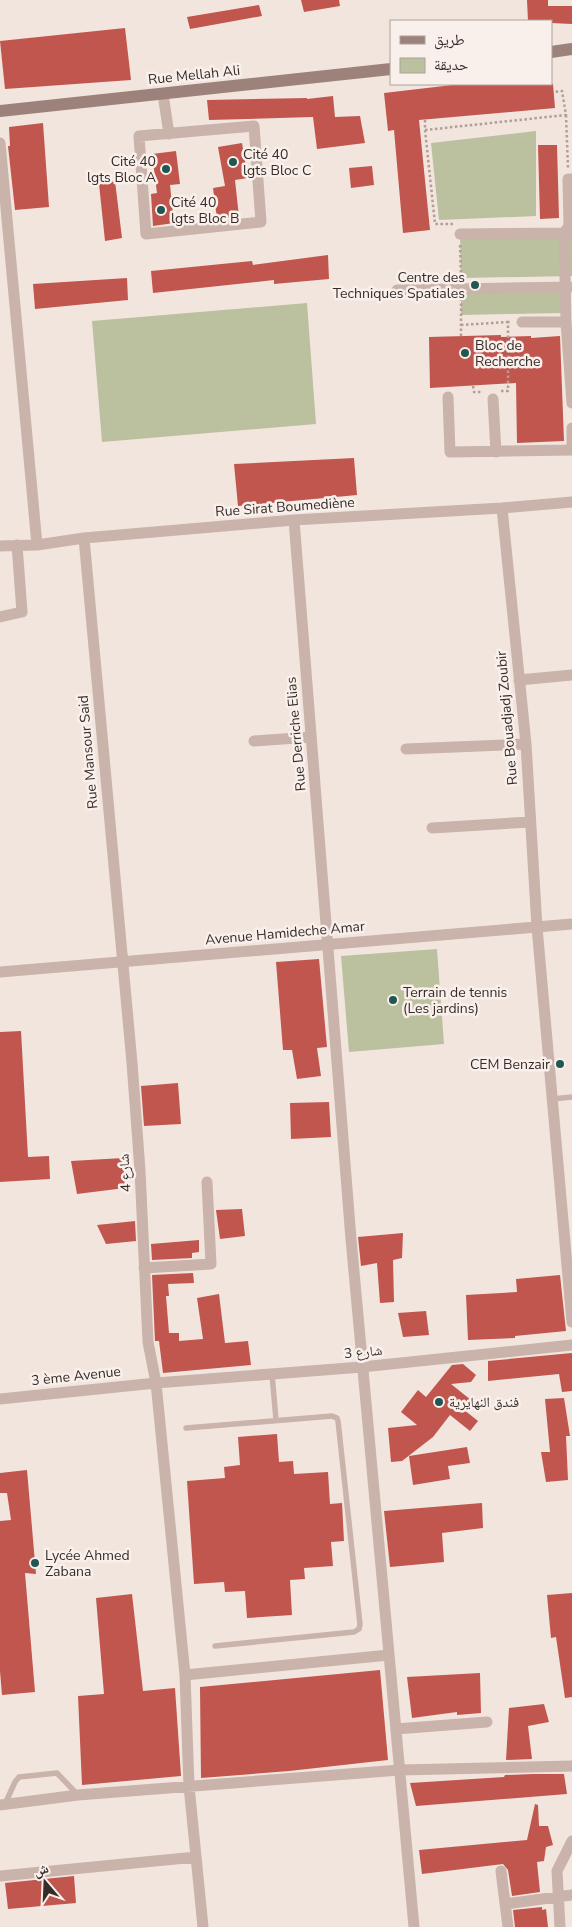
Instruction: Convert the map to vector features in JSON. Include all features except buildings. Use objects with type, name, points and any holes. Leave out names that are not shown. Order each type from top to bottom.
[{"type":"main road","points":[[552,52],[572,49]]},
{"type":"main road","name":"Rue Mellah Ali","points":[[0,111],[390,69]]},
{"type":"street","points":[[163,94],[169,134]]},
{"type":"street","points":[[254,126],[261,222],[146,234],[139,136],[169,134],[254,126]]},
{"type":"street","points":[[0,143],[36,544]]},
{"type":"street","points":[[570,179],[566,322],[572,403]]},
{"type":"street","points":[[460,234],[568,233]]},
{"type":"street","points":[[397,290],[568,287]]},
{"type":"street","points":[[522,322],[566,322]]},
{"type":"street","points":[[494,394],[496,452]]},
{"type":"street","points":[[448,397],[450,452],[572,450],[572,428]]},
{"type":"street","name":"Rue Sirat Boumediène","points":[[0,546],[294,520],[572,502]]},
{"type":"street","name":"Rue Bouadjadj Zoubir","points":[[502,508],[526,744],[537,927],[572,1322]]},
{"type":"street","name":"Rue Derriche Elias","points":[[294,520],[362,1367],[414,1927]]},
{"type":"street","name":"Rue Mansour Said","points":[[84,538],[124,962]]},
{"type":"street","points":[[0,617],[22,612],[17,545]]},
{"type":"street","points":[[518,680],[572,675]]},
{"type":"street","points":[[254,741],[311,737]]},
{"type":"street","points":[[406,749],[526,744]]},
{"type":"street","points":[[432,828],[530,822]]},
{"type":"street","name":"Avenue Hamideche Amar","points":[[0,972],[572,924]]},
{"type":"street","name":"شارع 4","points":[[124,962],[140,1170],[148,1342],[156,1383],[184,1675],[189,1786],[203,1927]]},
{"type":"street","points":[[144,1268],[211,1264],[207,1182]]},
{"type":"street","name":"شارع 3","points":[[156,1383],[362,1367],[572,1344]]},
{"type":"street","name":"3 ème Avenue","points":[[0,1400],[156,1383]]},
{"type":"street","points":[[184,1675],[389,1655]]},
{"type":"street","points":[[396,1728],[487,1722]]},
{"type":"street","points":[[3,1804],[78,1795],[400,1770],[572,1766]]},
{"type":"street","points":[[560,1927],[558,1871],[572,1841]]},
{"type":"street","points":[[0,1876],[196,1857]]},
{"type":"street","points":[[501,1871],[508,1927]]},
{"type":"street","points":[[505,1904],[572,1895]]},
{"type":"lane","points":[[552,1099],[572,1097]]},
{"type":"lane","points":[[272,1374],[276,1420]]},
{"type":"lane","points":[[186,1428],[332,1416],[336,1418],[360,1624],[359,1629],[354,1632],[216,1646]]},
{"type":"lane","points":[[3,1804],[14,1782],[19,1777],[54,1772],[61,1776],[78,1795]]},
{"type":"path","points":[[554,92],[562,91],[566,115],[570,179]]},
{"type":"path","points":[[425,130],[566,115]]},
{"type":"path","points":[[426,120],[425,130],[435,224],[458,224],[460,234],[461,336]]},
{"type":"path","points":[[473,386],[474,392],[494,394],[508,391],[508,322]]},
{"type":"path","points":[[461,325],[522,322]]},
{"type":"green space","points":[[536,131],[536,216],[439,220],[431,143]]},
{"type":"green space","points":[[572,233],[572,276],[461,278],[460,234]]},
{"type":"green space","points":[[461,288],[565,288],[566,313],[461,315]]},
{"type":"green space","points":[[307,303],[316,424],[102,442],[92,321]]},
{"type":"green space","name":"Terrain de tennis (Les jardins)","points":[[437,949],[444,1044],[349,1052],[341,956]]},
{"type":"place","name":"Cité 40 lgts Bloc C","points":[[233,162]]},
{"type":"place","name":"Cité 40 lgts Bloc A","points":[[166,169]]},
{"type":"place","name":"Cité 40 lgts Bloc B","points":[[161,210]]},
{"type":"place","name":"Centre des Techniques Spatiales","points":[[475,285]]},
{"type":"place","name":"Bloc de Recherche","points":[[465,353]]},
{"type":"place","name":"Terrain de tennis (Les jardins)","points":[[393,1000]]},
{"type":"place","name":"CEM Benzair","points":[[560,1064]]},
{"type":"place","name":"فندق النهايرية","points":[[439,1402]]},
{"type":"place","name":"Lycée Ahmed Zabana","points":[[35,1563]]}]
